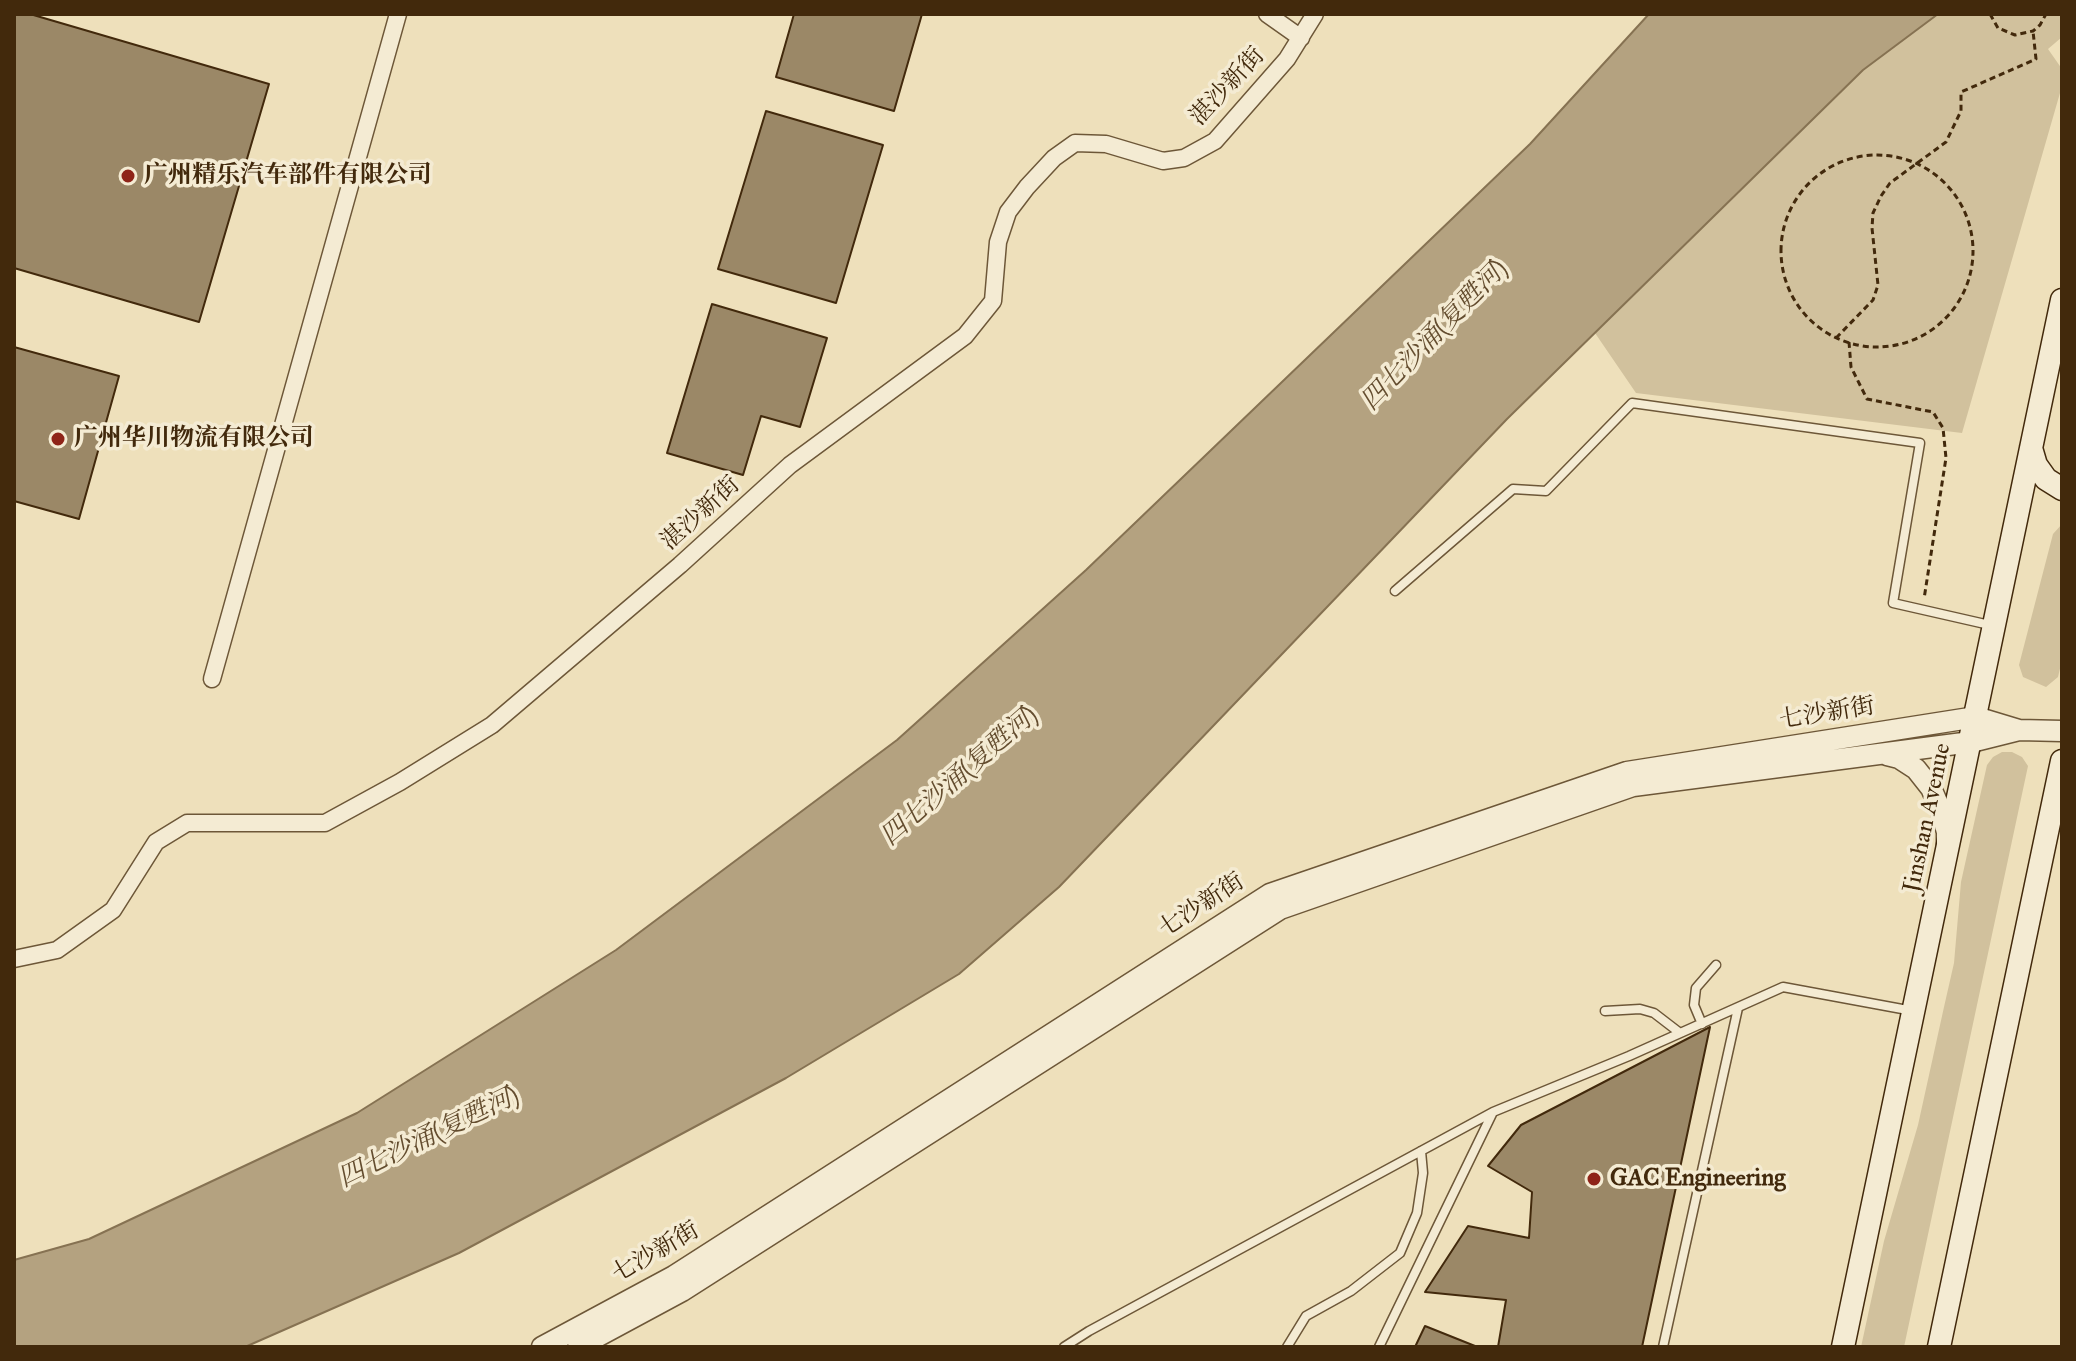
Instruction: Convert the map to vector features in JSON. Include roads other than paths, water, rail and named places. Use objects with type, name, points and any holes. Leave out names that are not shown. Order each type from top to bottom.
[{"type":"main road","name":"Jinshan Avenue","points":[[1843,1347],[2062,300]]},
{"type":"main road","points":[[2031,448],[2036,465],[2046,479],[2062,489]]},
{"type":"main road","points":[[1939,1347],[2062,761]]},
{"type":"street","points":[[212,679],[398,14]]},
{"type":"street","points":[[1267,14],[1301,38]]},
{"type":"street","name":"湛沙新街","points":[[14,959],[57,950],[113,910],[156,842],[187,823],[325,823],[400,782],[492,725],[680,565],[790,465],[965,336],[993,301],[998,242],[1008,212],[1054,158],[1075,143],[1106,144],[1163,161],[1184,158],[1215,141],[1269,81],[1315,14]]},
{"type":"street","points":[[1976,717],[2019,730],[2062,731]]},
{"type":"street","name":"七沙新街","points":[[542,1347],[674,1276],[1270,894],[1627,772],[1976,717]]},
{"type":"street","name":"七沙新街","points":[[578,1347],[682,1291],[1280,909],[1633,786],[1971,742],[2019,730]]},
{"type":"street","points":[[1879,754],[1899,758],[1916,769],[1931,788],[1947,832],[1947,854]]},
{"type":"lane","points":[[1395,591],[1513,489],[1546,491],[1632,403],[1920,443],[1893,603],[1994,626]]},
{"type":"lane","points":[[1702,1024],[1694,1005],[1696,988],[1716,965]]},
{"type":"lane","points":[[1064,1347],[1493,1112],[1783,987],[1914,1011]]},
{"type":"lane","points":[[1663,1347],[1738,1008]]},
{"type":"lane","points":[[1605,1011],[1640,1009],[1654,1013],[1680,1033]]},
{"type":"lane","points":[[1379,1347],[1493,1112]]},
{"type":"lane","points":[[1287,1347],[1306,1316],[1351,1291],[1400,1253],[1417,1213],[1423,1173],[1421,1151]]},
{"type":"water","name":"四七沙涌(复甦河)","points":[[1649,14],[1938,14],[1863,70],[1507,419],[1059,887],[959,974],[786,1078],[459,1253],[245,1347],[14,1347],[14,1260],[89,1239],[357,1113],[616,950],[897,740],[1086,570],[1530,144]]},
{"type":"place","name":"广州精乐汽车部件有限公司","points":[[128,176]]},
{"type":"place","name":"广州华川物流有限公司","points":[[58,439]]},
{"type":"place","name":"GAC Engineering","points":[[1594,1179]]}]
